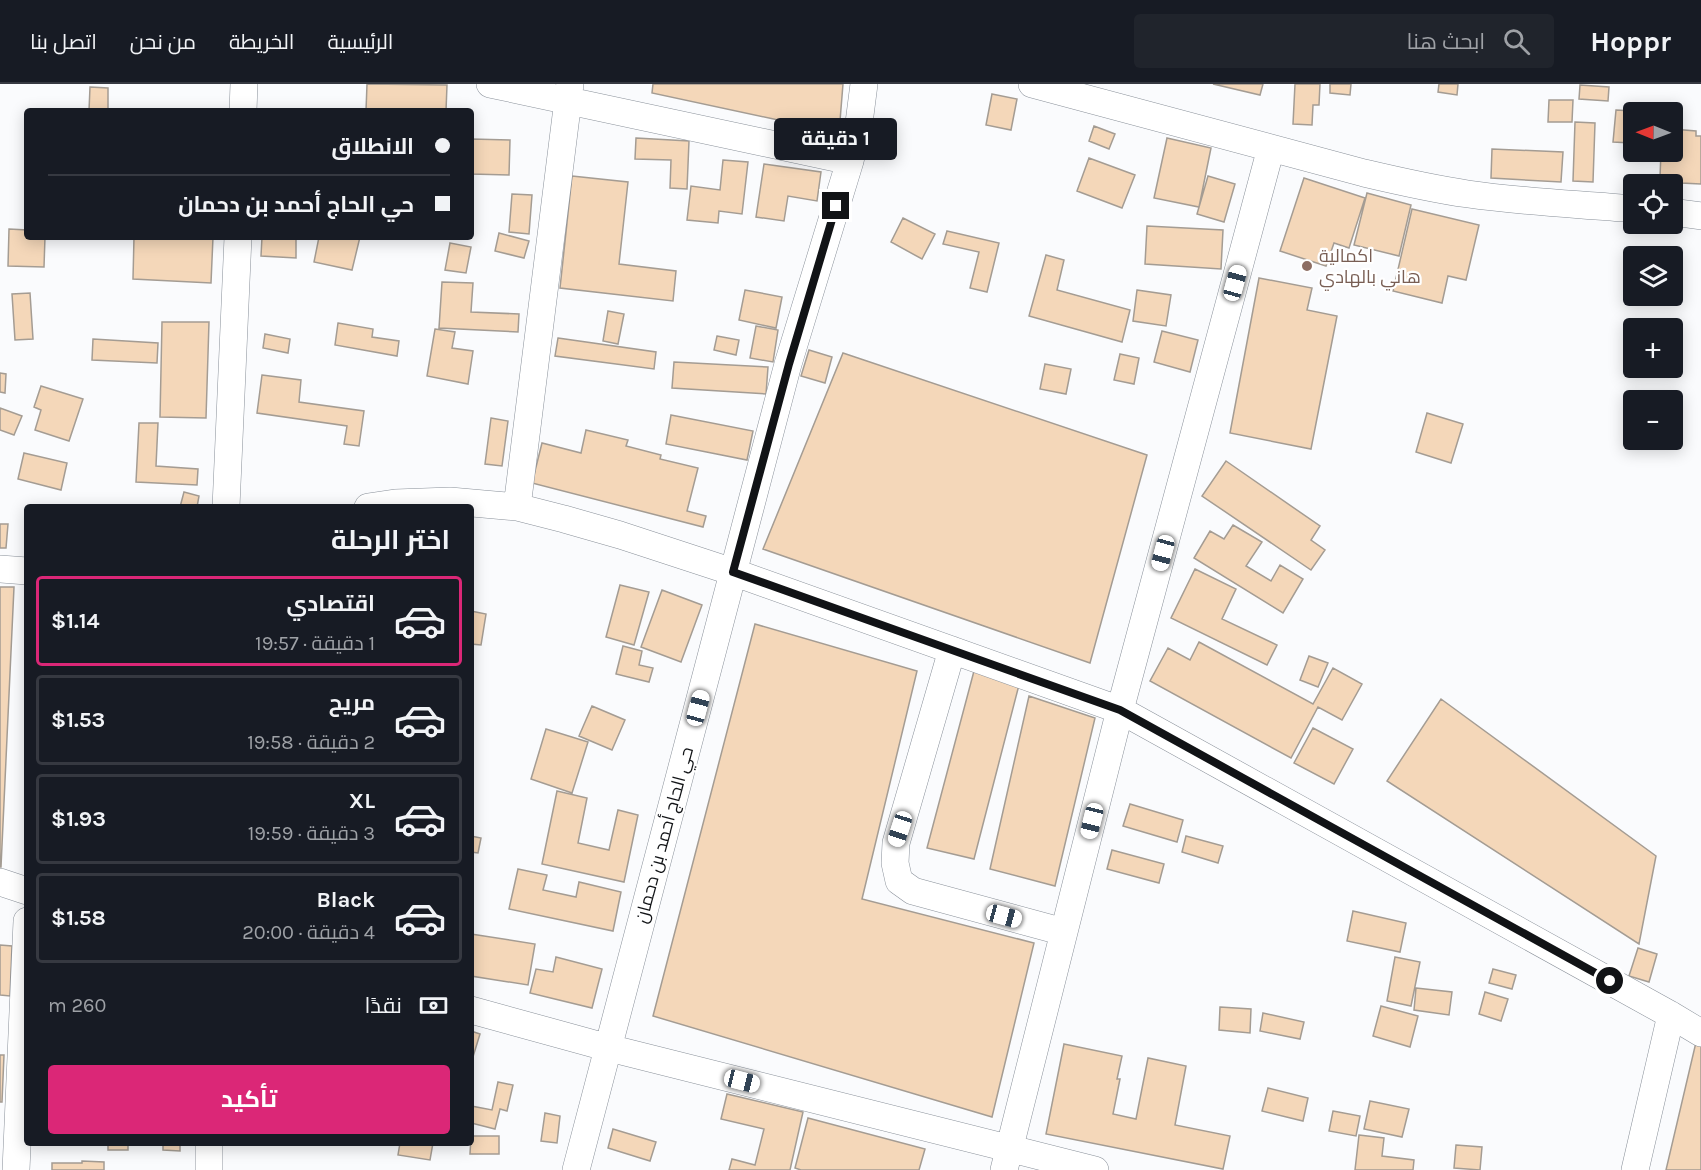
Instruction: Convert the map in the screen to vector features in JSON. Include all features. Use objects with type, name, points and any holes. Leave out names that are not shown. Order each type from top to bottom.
[{"type":"street","points":[[243,108],[244,84]]},
{"type":"street","points":[[490,84],[569,92],[850,160]]},
{"type":"street","name":"حي الحاج أحمد بن دحمان","points":[[576,1170],[789,364],[850,160],[859,123],[864,84]]},
{"type":"street","points":[[1032,84],[1416,185],[1510,199],[1623,208]]},
{"type":"street","points":[[517,507],[569,92]]},
{"type":"street","points":[[1007,1159],[1120,710],[1271,148]]},
{"type":"street","points":[[1683,214],[1701,216]]},
{"type":"street","points":[[226,504],[238,240]]},
{"type":"street","points":[[388,504],[450,501],[517,507],[620,535],[733,572],[1120,710],[1701,1033]]},
{"type":"street","points":[[0,569],[24,571]]},
{"type":"street","points":[[952,650],[896,843],[895,862],[899,881],[913,891],[1064,932]]},
{"type":"street","points":[[0,882],[24,890]]},
{"type":"street","points":[[16,1170],[24,989]]},
{"type":"street","points":[[474,1011],[1007,1159],[1095,1170]]},
{"type":"street","points":[[1635,1170],[1671,1015]]},
{"type":"street","points":[[208,1170],[210,1146]]},
{"type":"building","points":[[367,84],[447,85],[446,108],[366,108]]},
{"type":"building","points":[[653,84],[843,84],[839,133],[652,93]]},
{"type":"building","points":[[1213,84],[1263,84],[1260,95]]},
{"type":"building","points":[[1295,84],[1320,84],[1319,105],[1313,105],[1312,125],[1293,124]]},
{"type":"building","points":[[1330,84],[1351,84],[1350,95],[1330,93]]},
{"type":"building","points":[[1439,84],[1458,84],[1457,95],[1438,92]]},
{"type":"building","points":[[1580,85],[1609,87],[1608,101],[1579,99]]},
{"type":"building","points":[[90,87],[108,88],[108,108],[89,108]]},
{"type":"building","points":[[992,94],[1017,99],[1011,130],[986,125]]},
{"type":"building","points":[[1549,100],[1573,100],[1572,122],[1548,122]]},
{"type":"building","points":[[1616,110],[1623,110],[1623,143],[1613,142]]},
{"type":"building","points":[[1575,122],[1595,123],[1593,182],[1573,181]]},
{"type":"building","points":[[1094,126],[1115,134],[1109,149],[1089,141]]},
{"type":"building","points":[[1683,130],[1696,131],[1696,136],[1701,136],[1701,184],[1683,183],[1683,174],[1660,174],[1661,162],[1683,162]]},
{"type":"building","points":[[636,138],[689,141],[687,189],[670,188],[671,160],[635,159]]},
{"type":"building","points":[[1167,138],[1211,148],[1199,207],[1154,198]]},
{"type":"building","points":[[474,139],[510,140],[509,175],[474,174]]},
{"type":"building","points":[[1492,149],[1563,152],[1561,182],[1491,178]]},
{"type":"building","points":[[1089,158],[1135,175],[1122,208],[1077,191]]},
{"type":"building","points":[[723,160],[748,162],[742,214],[719,211],[718,223],[687,220],[691,186],[720,190]]},
{"type":"building","points":[[764,164],[821,172],[817,201],[788,196],[784,221],[756,217]]},
{"type":"building","points":[[572,176],[628,182],[619,264],[676,271],[673,301],[560,288]]},
{"type":"building","points":[[1208,176],[1235,184],[1224,222],[1197,214]]},
{"type":"building","points":[[1304,178],[1365,198],[1349,248],[1334,243],[1326,266],[1280,251]]},
{"type":"building","points":[[1367,193],[1411,205],[1399,256],[1354,245]]},
{"type":"building","points":[[512,194],[532,195],[529,234],[509,232]]},
{"type":"building","points":[[1412,209],[1479,225],[1466,280],[1448,276],[1442,303],[1393,291]]},
{"type":"building","points":[[903,218],[935,234],[922,259],[891,242]]},
{"type":"building","points":[[1147,226],[1223,230],[1221,269],[1145,264]]},
{"type":"building","points":[[9,229],[24,230],[24,240],[45,240],[44,267],[8,266]]},
{"type":"building","points":[[947,231],[999,243],[987,292],[970,288],[979,252],[943,244]]},
{"type":"building","points":[[499,233],[529,241],[524,258],[495,251]]},
{"type":"building","points":[[134,240],[213,240],[211,283],[133,279]]},
{"type":"building","points":[[262,240],[296,240],[296,258],[261,256]]},
{"type":"building","points":[[318,240],[359,240],[352,270],[314,262]]},
{"type":"building","points":[[450,243],[471,247],[466,273],[445,270]]},
{"type":"building","points":[[1046,255],[1064,260],[1057,290],[1130,310],[1122,342],[1029,316]]},
{"type":"building","points":[[1259,278],[1312,288],[1307,310],[1337,316],[1311,449],[1230,433]]},
{"type":"building","points":[[442,282],[473,283],[471,312],[519,314],[518,332],[439,328]]},
{"type":"building","points":[[745,290],[782,297],[776,328],[739,320]]},
{"type":"building","points":[[1137,290],[1171,295],[1166,326],[1133,321]]},
{"type":"building","points":[[30,293],[33,339],[15,340],[12,294]]},
{"type":"building","points":[[608,311],[624,314],[618,344],[603,341]]},
{"type":"building","points":[[162,322],[209,322],[206,418],[160,417]]},
{"type":"building","points":[[338,323],[373,329],[372,337],[399,341],[397,356],[335,345]]},
{"type":"building","points":[[756,326],[778,330],[773,362],[750,358]]},
{"type":"building","points":[[435,329],[455,332],[452,348],[473,351],[468,384],[427,376]]},
{"type":"building","points":[[1162,331],[1198,340],[1190,372],[1154,362]]},
{"type":"building","points":[[265,334],[290,339],[288,353],[263,348]]},
{"type":"building","points":[[717,336],[739,340],[736,355],[714,350]]},
{"type":"building","points":[[558,338],[656,352],[654,369],[555,356]]},
{"type":"building","points":[[93,339],[158,343],[157,363],[92,360]]},
{"type":"building","points":[[809,350],[832,357],[825,383],[801,376]]},
{"type":"building","points":[[843,353],[1147,455],[1090,663],[763,549]]},
{"type":"building","points":[[1120,354],[1139,358],[1134,384],[1114,380]]},
{"type":"building","points":[[674,362],[768,367],[766,394],[672,388]]},
{"type":"building","points":[[1045,364],[1071,369],[1066,394],[1040,389]]},
{"type":"building","points":[[0,373],[6,374],[5,393],[0,392]]},
{"type":"building","points":[[262,375],[301,380],[299,402],[364,411],[359,446],[344,444],[347,426],[257,413]]},
{"type":"building","points":[[41,386],[83,399],[69,441],[35,430],[41,410],[34,407]]},
{"type":"building","points":[[0,408],[22,416],[14,435],[0,430]]},
{"type":"building","points":[[1427,413],[1463,424],[1451,463],[1416,452]]},
{"type":"building","points":[[671,415],[753,431],[747,460],[666,444]]},
{"type":"building","points":[[491,418],[508,421],[502,466],[485,464]]},
{"type":"building","points":[[139,423],[158,423],[156,466],[198,469],[197,485],[136,482]]},
{"type":"building","points":[[586,430],[628,440],[626,446],[661,455],[660,459],[698,468],[687,511],[706,516],[703,527],[532,483],[542,443],[581,453]]},
{"type":"building","points":[[24,453],[67,463],[61,490],[18,479]]},
{"type":"building","points":[[1226,461],[1320,526],[1311,540],[1325,550],[1311,570],[1202,496]]},
{"type":"building","points":[[184,492],[199,496],[198,504],[181,504]]},
{"type":"building","points":[[0,524],[8,524],[6,548],[0,548]]},
{"type":"building","points":[[1233,525],[1262,542],[1246,566],[1271,581],[1280,565],[1303,579],[1283,613],[1194,558],[1210,531],[1224,539]]},
{"type":"building","points":[[1195,569],[1236,589],[1222,619],[1277,645],[1267,665],[1171,618]]},
{"type":"building","points":[[620,585],[649,592],[634,645],[606,637]]},
{"type":"building","points":[[0,587],[14,587],[1,867],[0,867]]},
{"type":"building","points":[[662,590],[702,605],[681,662],[641,647]]},
{"type":"building","points":[[474,612],[486,614],[481,645],[474,644]]},
{"type":"building","points":[[755,624],[917,671],[862,899],[1034,943],[992,1117],[653,1016]]},
{"type":"building","points":[[1199,642],[1313,704],[1333,668],[1362,684],[1342,720],[1318,707],[1291,758],[1150,681],[1168,648],[1190,660]]},
{"type":"building","points":[[623,646],[642,651],[639,665],[653,668],[649,682],[616,674]]},
{"type":"building","points":[[1309,656],[1328,663],[1318,687],[1300,680]]},
{"type":"building","points":[[974,671],[1019,685],[974,859],[927,848]]},
{"type":"building","points":[[1029,696],[1095,718],[1055,886],[990,869]]},
{"type":"building","points":[[1441,699],[1656,856],[1639,944],[1387,781]]},
{"type":"building","points":[[592,706],[625,720],[612,750],[579,736]]},
{"type":"building","points":[[1313,728],[1353,749],[1334,784],[1294,763]]},
{"type":"building","points":[[546,729],[588,742],[572,793],[531,779]]},
{"type":"building","points":[[557,791],[587,798],[578,843],[609,850],[618,810],[638,815],[624,882],[542,864]]},
{"type":"building","points":[[1130,804],[1183,820],[1177,842],[1123,826]]},
{"type":"building","points":[[1186,836],[1223,846],[1218,863],[1182,852]]},
{"type":"building","points":[[474,837],[481,838],[478,853],[474,852]]},
{"type":"building","points":[[1112,850],[1164,864],[1159,883],[1107,869]]},
{"type":"building","points":[[518,869],[547,875],[543,890],[576,897],[579,882],[621,892],[613,931],[509,909]]},
{"type":"building","points":[[1353,911],[1406,923],[1400,952],[1347,941]]},
{"type":"building","points":[[474,934],[535,944],[528,985],[474,976]]},
{"type":"building","points":[[0,945],[12,946],[10,996],[0,995]]},
{"type":"building","points":[[1638,948],[1657,954],[1649,982],[1629,976]]},
{"type":"building","points":[[556,957],[602,969],[592,1008],[530,993],[536,969],[553,972]]},
{"type":"building","points":[[1395,957],[1420,962],[1411,1006],[1387,1001]]},
{"type":"building","points":[[1493,969],[1516,975],[1512,989],[1489,983]]},
{"type":"building","points":[[1416,988],[1452,992],[1449,1015],[1414,1010]]},
{"type":"building","points":[[1485,992],[1508,999],[1501,1021],[1479,1014]]},
{"type":"building","points":[[1381,1006],[1418,1016],[1410,1047],[1373,1036]]},
{"type":"building","points":[[1220,1007],[1251,1009],[1250,1033],[1219,1030]]},
{"type":"building","points":[[1263,1013],[1304,1022],[1300,1039],[1260,1031]]},
{"type":"building","points":[[1701,1021],[1701,1170],[1666,1170]]},
{"type":"building","points":[[474,1032],[480,1034],[474,1054]]},
{"type":"building","points":[[1064,1044],[1122,1056],[1113,1114],[1136,1119],[1148,1058],[1186,1066],[1175,1125],[1230,1136],[1223,1169],[1046,1134]]},
{"type":"building","points":[[0,1055],[4,1055],[2,1102],[0,1102]]},
{"type":"building","points":[[498,1082],[513,1085],[507,1111],[500,1109],[495,1129],[474,1124],[474,1107],[492,1110]]},
{"type":"building","points":[[1268,1088],[1308,1098],[1303,1121],[1262,1111]]},
{"type":"building","points":[[727,1094],[803,1112],[790,1170],[729,1170],[732,1159],[755,1165],[764,1129],[721,1119]]},
{"type":"building","points":[[1370,1101],[1409,1109],[1402,1137],[1364,1129]]},
{"type":"building","points":[[1333,1111],[1360,1116],[1356,1136],[1329,1131]]},
{"type":"building","points":[[545,1113],[560,1116],[557,1143],[541,1141]]},
{"type":"building","points":[[808,1118],[925,1149],[919,1170],[801,1170],[795,1168]]},
{"type":"building","points":[[613,1129],[656,1142],[650,1161],[608,1148]]},
{"type":"building","points":[[1359,1135],[1384,1138],[1382,1156],[1414,1160],[1413,1170],[1355,1170]]},
{"type":"building","points":[[474,1136],[499,1136],[499,1154],[470,1154],[470,1146],[474,1146]]},
{"type":"building","points":[[1456,1145],[1482,1147],[1480,1170],[1454,1168]]},
{"type":"building","points":[[108,1146],[128,1146],[128,1150],[108,1150]]},
{"type":"building","points":[[163,1146],[180,1146],[180,1151],[163,1150]]},
{"type":"building","points":[[400,1146],[432,1146],[430,1160],[398,1155]]},
{"type":"building","points":[[82,1161],[104,1162],[104,1170],[52,1170],[52,1163],[82,1163]]},
{"type":"place","name":"اكمالية هاني بالهادي","points":[[1307,266]]},
{"type":"route","points":[[836,206],[789,364],[733,572],[1120,710],[1610,981]]}]
